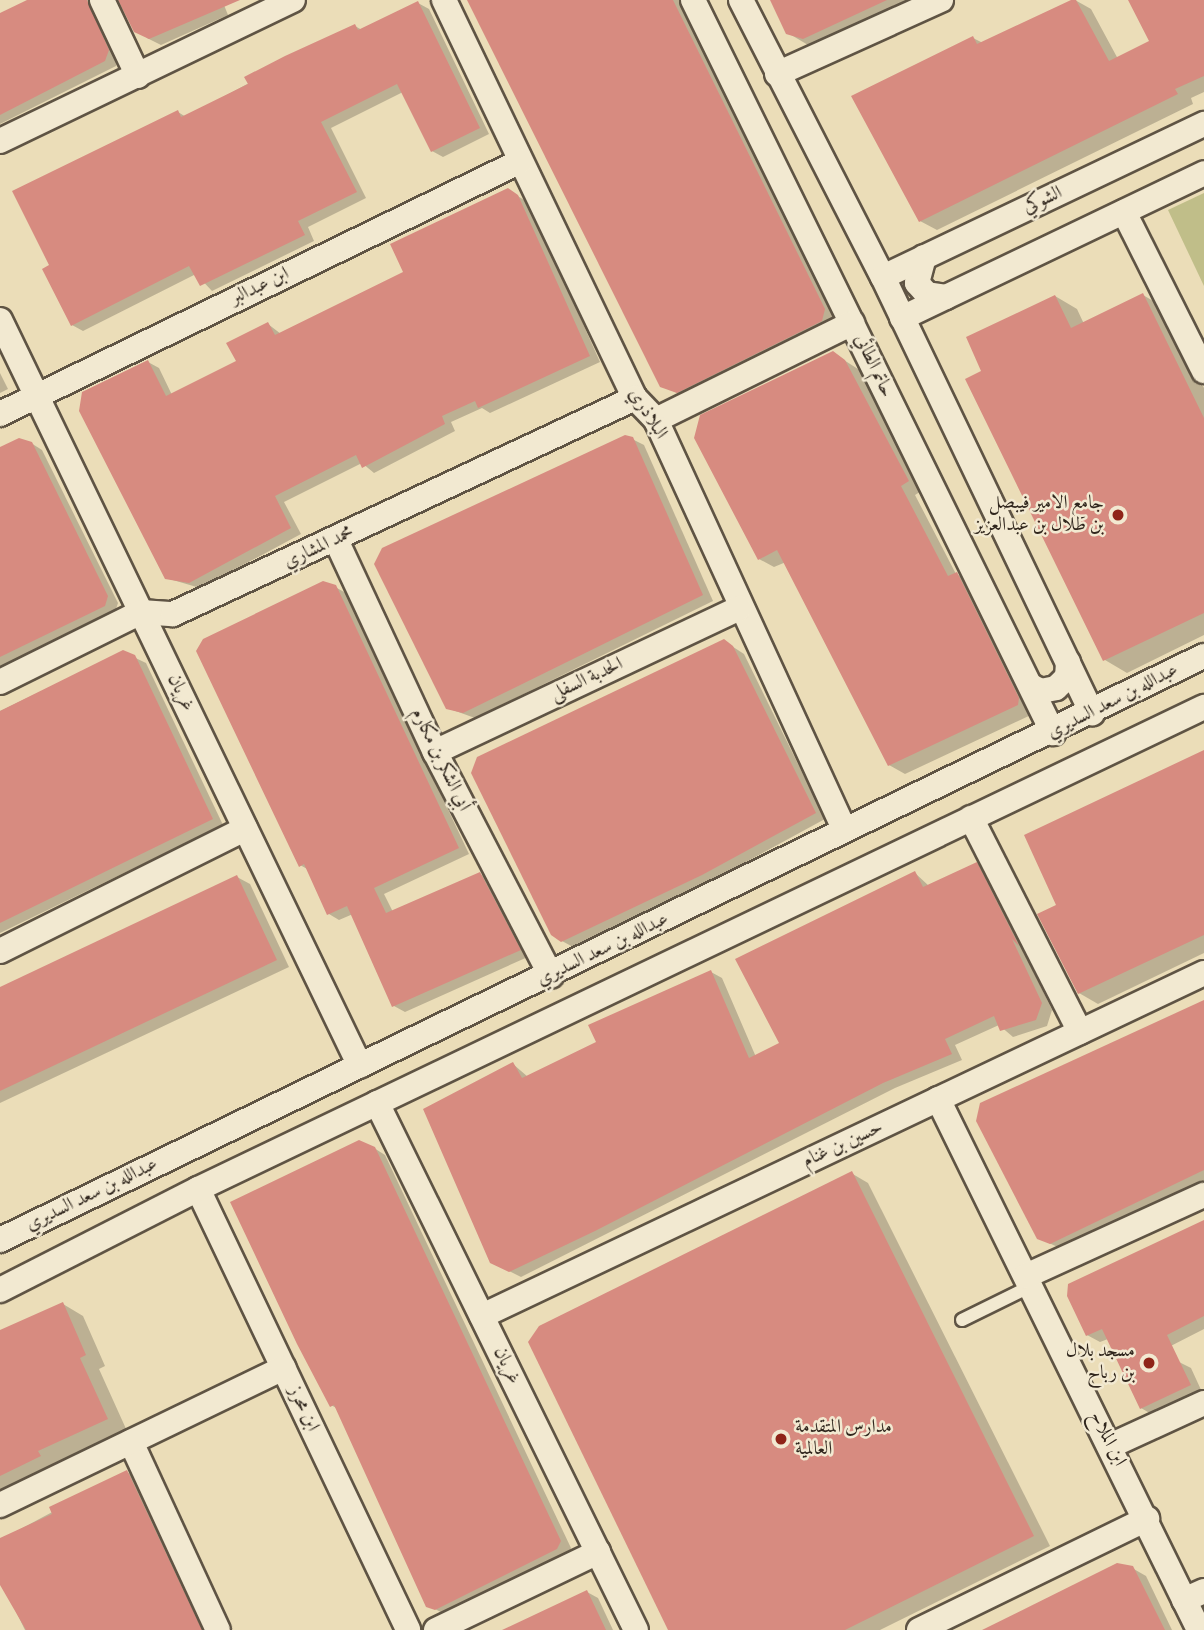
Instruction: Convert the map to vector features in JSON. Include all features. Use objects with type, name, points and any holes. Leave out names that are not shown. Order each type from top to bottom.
[{"type":"street","points":[[102,0],[138,76]]},
{"type":"street","points":[[0,141],[293,0]]},
{"type":"street","name":"البلاذري","points":[[444,0],[635,398],[656,421],[740,608],[845,830]]},
{"type":"street","name":"حاتم الطائي","points":[[693,0],[1053,733]]},
{"type":"street","points":[[741,0],[776,74],[883,277],[1092,714]]},
{"type":"street","points":[[776,74],[941,0]]},
{"type":"street","name":"الشوكي","points":[[883,277],[1204,124]]},
{"type":"street","name":"ابن عبدالبر","points":[[0,414],[521,161]]},
{"type":"street","points":[[902,318],[1204,173]]},
{"type":"street","points":[[1124,212],[1204,371]]},
{"type":"street","points":[[924,257],[917,283],[927,294],[946,298]]},
{"type":"street","name":"غريان","points":[[0,320],[360,1066]]},
{"type":"street","points":[[656,421],[852,323]]},
{"type":"street","name":"محمد المشاري","points":[[0,682],[141,612],[173,614],[635,398]]},
{"type":"street","name":"أبي الشكر بن مكارم","points":[[336,540],[435,752],[551,976]]},
{"type":"street","name":"الحدبة السفلى","points":[[435,752],[740,608]]},
{"type":"street","name":"عبدالله بن سعد السديري","points":[[0,1240],[551,976],[845,830],[1053,733],[1204,656]]},
{"type":"street","points":[[1031,686],[1041,691],[1056,688],[1067,677],[1068,662]]},
{"type":"street","name":"عبدالله بن سعد السديري","points":[[0,1290],[198,1189],[1204,707]]},
{"type":"street","points":[[971,818],[1080,1032]]},
{"type":"street","points":[[0,951],[245,829]]},
{"type":"street","name":"حسين بن غنام","points":[[482,1316],[1204,973]]},
{"type":"street","name":"ابن الملاح","points":[[938,1099],[1147,1518],[1194,1595],[1199,1630]]},
{"type":"street","name":"غريان","points":[[377,1103],[636,1630]]},
{"type":"street","name":"ابن محرز","points":[[198,1189],[408,1630]]},
{"type":"street","points":[[1028,1281],[1204,1195]]},
{"type":"street","points":[[0,1505],[284,1368]]},
{"type":"street","points":[[1110,1446],[1204,1403]]},
{"type":"street","points":[[131,1442],[218,1630]]},
{"type":"street","points":[[919,1630],[966,1620],[1147,1518]]},
{"type":"street","points":[[436,1630],[598,1552]]},
{"type":"lane","points":[[962,1320],[1028,1281]]},
{"type":"shaded area","points":[[1204,193],[1204,286],[1168,210]]},
{"type":"building","points":[[27,0],[87,0],[109,50],[105,61],[0,115],[0,13]]},
{"type":"building","points":[[118,0],[240,0],[149,39],[134,32]]},
{"type":"building","points":[[467,0],[673,0],[825,309],[822,321],[677,393],[660,387]]},
{"type":"building","points":[[770,0],[887,0],[803,39],[786,34]]},
{"type":"building","points":[[1076,0],[1109,61],[1149,41],[1128,0],[1204,0],[1204,76],[1175,89],[1178,94],[919,222],[851,96],[973,36],[977,44]]},
{"type":"building","points":[[418,1],[480,128],[431,152],[397,84],[321,122],[357,192],[298,221],[305,235],[200,286],[189,266],[71,326],[42,269],[49,265],[12,191],[178,110],[181,117],[248,84],[244,77],[285,56],[355,24],[358,30]]},
{"type":"building","points":[[508,188],[518,195],[590,356],[478,408],[475,401],[442,416],[445,424],[362,468],[356,455],[275,496],[291,528],[189,583],[165,579],[79,411],[82,392],[148,360],[166,396],[236,361],[226,343],[268,322],[275,335],[403,272],[390,244]]},
{"type":"building","name":"جامع الامير فيبصل بن طلال بن عبدالعزيز","points":[[1143,293],[1204,418],[1204,613],[1103,661],[965,379],[981,371],[966,337],[1055,295],[1071,328]]},
{"type":"building","points":[[833,351],[845,360],[909,481],[901,486],[948,576],[957,572],[1019,698],[1018,705],[888,766],[777,550],[758,560],[694,438],[700,415]]},
{"type":"building","points":[[625,435],[633,437],[703,595],[463,713],[446,709],[374,564],[382,548]]},
{"type":"building","points":[[19,438],[32,442],[108,596],[105,606],[0,657],[0,447]]},
{"type":"building","points":[[323,581],[336,585],[459,848],[374,888],[386,913],[480,872],[521,950],[392,1007],[347,906],[327,915],[304,864],[299,867],[196,651],[203,639]]},
{"type":"building","points":[[724,639],[733,646],[816,813],[702,875],[561,942],[551,935],[471,773],[477,757]]},
{"type":"building","points":[[123,650],[135,655],[213,819],[0,923],[0,711]]},
{"type":"building","points":[[1204,750],[1204,935],[1078,994],[1037,914],[1056,905],[1024,835]]},
{"type":"building","points":[[977,862],[1019,946],[1012,939],[1042,1003],[1036,1020],[1000,1031],[994,1016],[945,1039],[952,1054],[883,1083],[595,1231],[509,1272],[490,1263],[423,1109],[513,1062],[522,1078],[596,1042],[588,1025],[711,970],[749,1058],[779,1043],[735,959],[915,871],[923,887]]},
{"type":"building","points":[[237,875],[277,960],[0,1091],[0,987]]},
{"type":"building","points":[[1204,1000],[1204,1170],[1050,1244],[1037,1239],[976,1121],[980,1103]]},
{"type":"building","points":[[359,1140],[375,1147],[561,1541],[557,1549],[435,1610],[426,1607],[334,1405],[330,1407],[297,1344],[230,1202]]},
{"type":"building","name":"مدارس المتقدمة العالمية","points":[[852,1171],[1034,1536],[845,1630],[668,1630],[528,1342],[539,1326]]},
{"type":"building","points":[[1204,1220],[1204,1316],[1167,1335],[1191,1385],[1140,1409],[1102,1329],[1086,1336],[1067,1296],[1068,1284]]},
{"type":"building","points":[[63,1302],[86,1355],[80,1358],[108,1419],[38,1451],[41,1456],[0,1476],[0,1330]]},
{"type":"building","points":[[127,1470],[202,1630],[26,1630],[0,1585],[0,1538],[52,1514],[49,1507]]},
{"type":"building","points":[[1117,1563],[1133,1566],[1165,1630],[982,1630]]},
{"type":"building","points":[[587,1590],[606,1630],[502,1630],[534,1615]]},
{"type":"place","name":"جامع الامير فيبصل بن طلال بن عبدالعزيز","points":[[1118,515]]},
{"type":"place","name":"مسجد بلال بن رباح","points":[[1149,1363]]},
{"type":"place","name":"مدارس المتقدمة العالمية","points":[[781,1439]]}]
